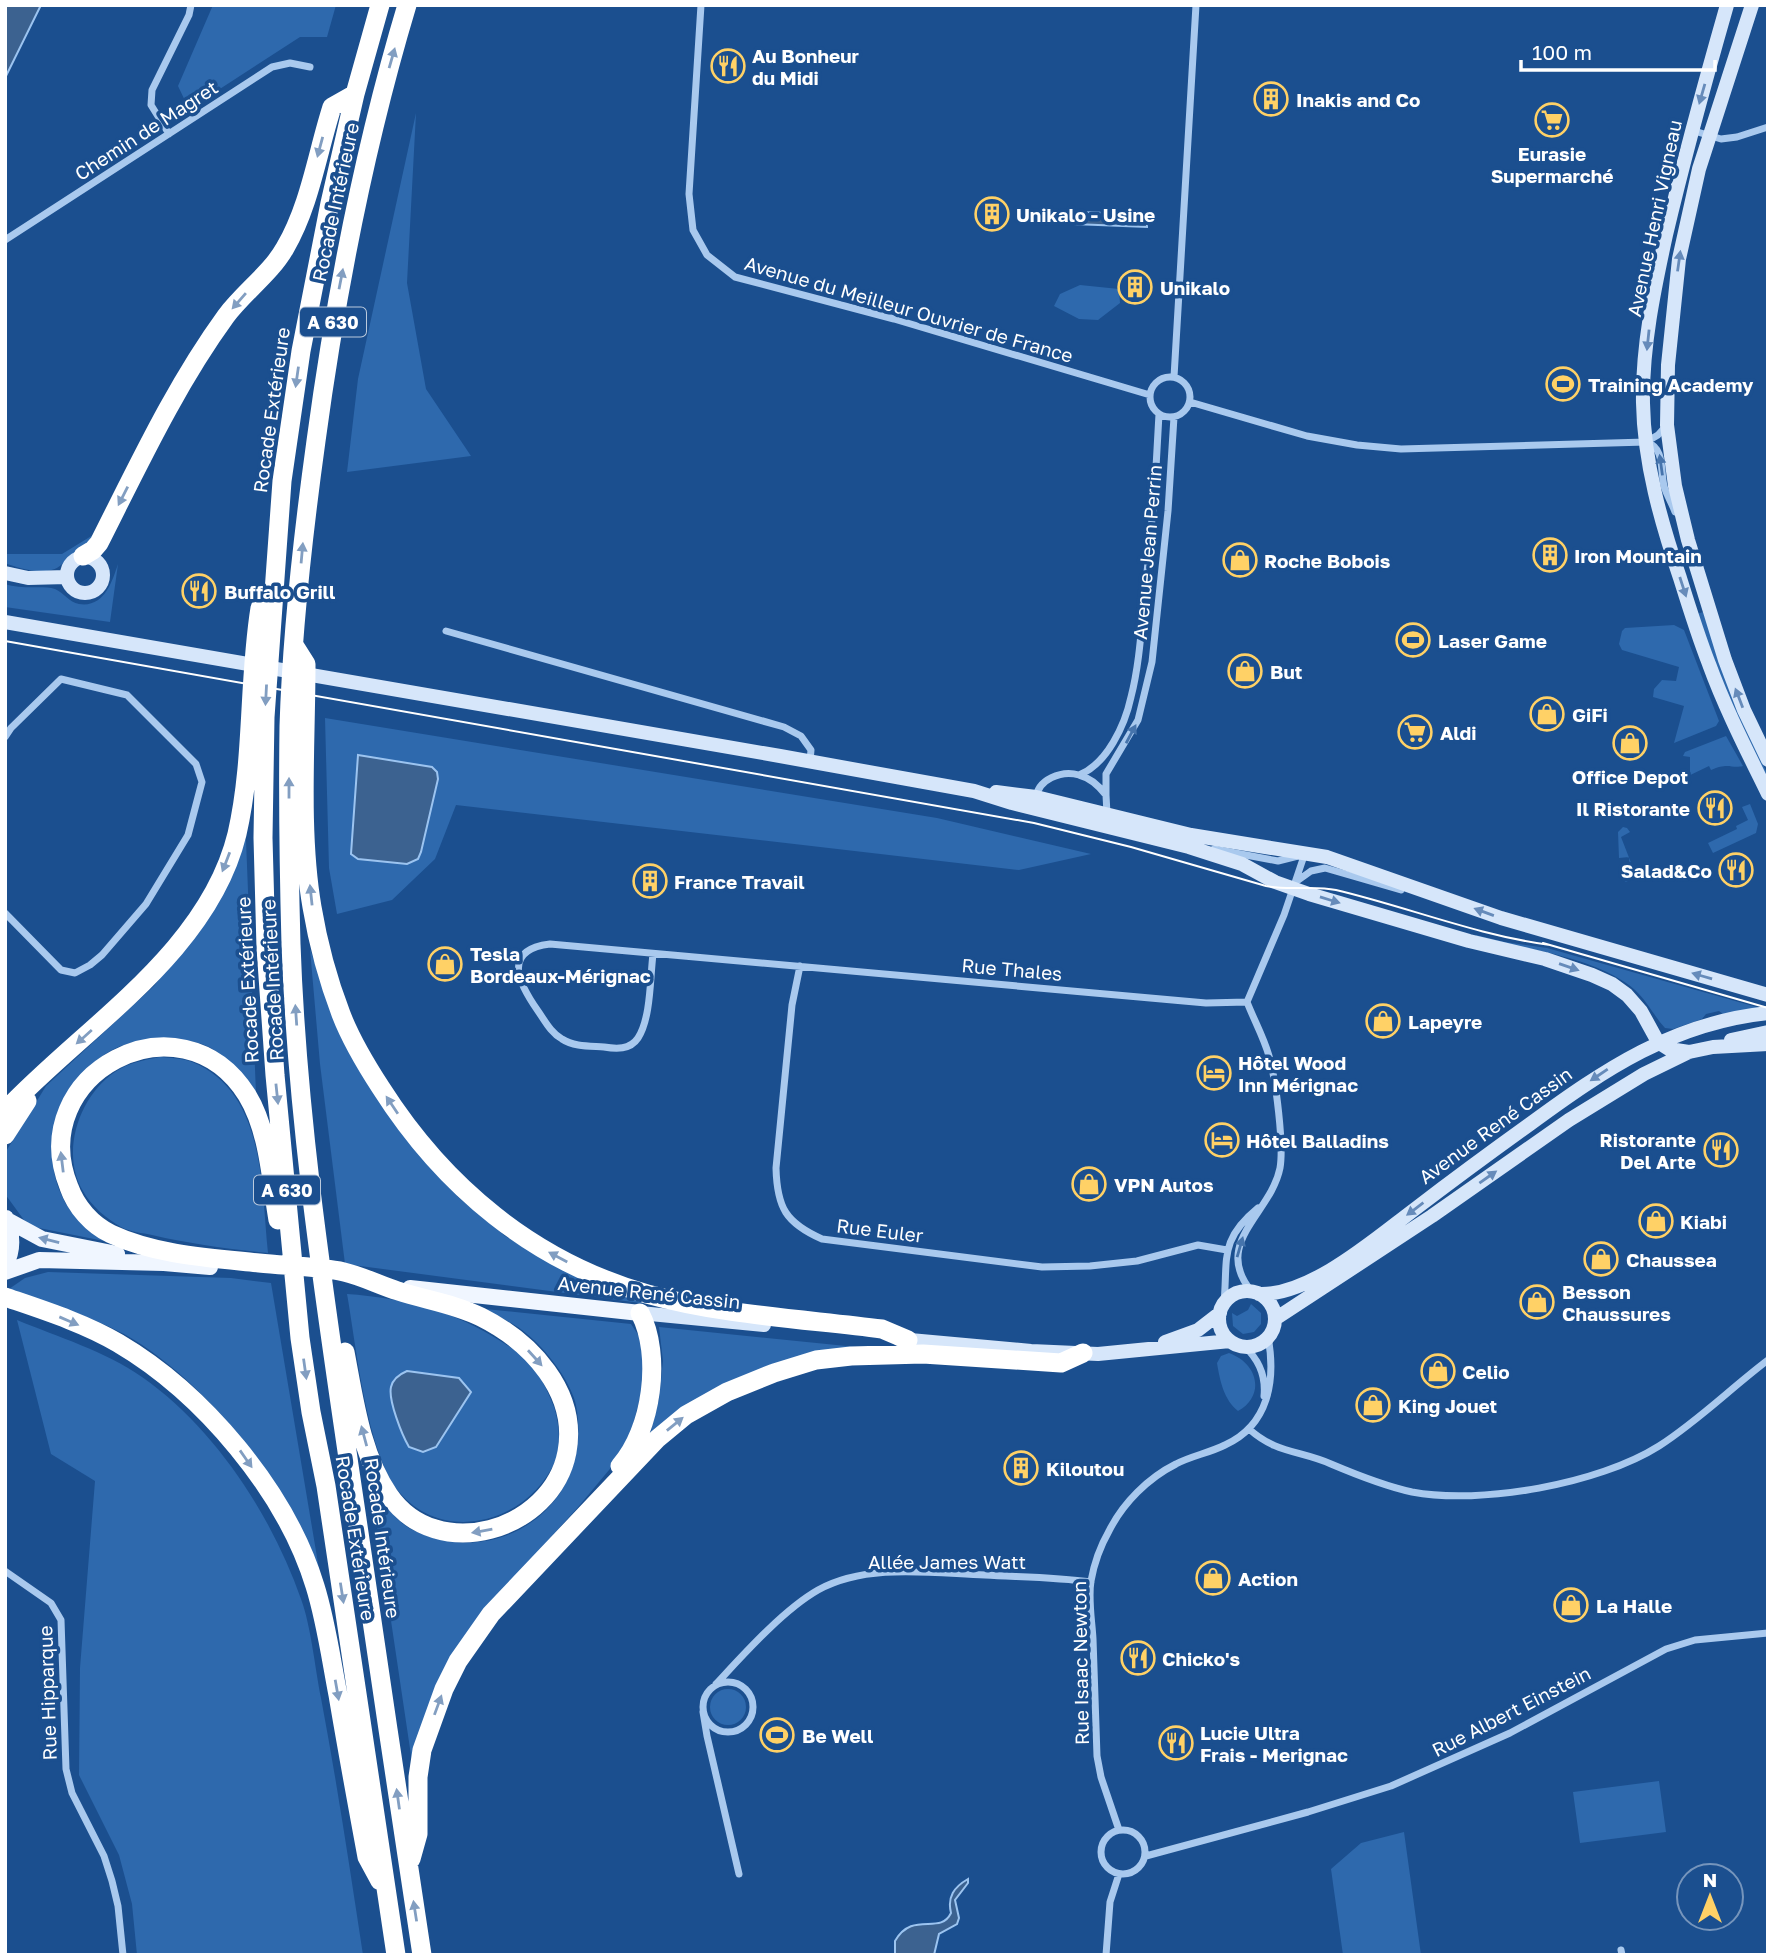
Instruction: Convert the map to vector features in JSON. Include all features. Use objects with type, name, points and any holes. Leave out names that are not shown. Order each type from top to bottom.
[{"type":"highway","name":"Rocade Extérieure","points":[[380,5],[355,94],[330,203],[301,351],[282,481],[269,643],[263,838],[266,948],[275,1075],[300,1338],[326,1486],[396,1955]]},
{"type":"highway","name":"Rocade Intérieure","points":[[407,5],[391,58],[356,202],[328,350],[307,505],[289,723],[291,949],[310,1179],[337,1385],[422,1955]]},
{"type":"highway","points":[[83,556],[99,542],[168,408],[227,316],[284,250],[306,202],[332,107],[355,94]]},
{"type":"highway","points":[[5,1111],[159,965],[205,907],[224,871],[236,835],[242,797],[254,643],[282,481]]},
{"type":"highway","points":[[294,645],[306,664],[307,849],[312,905],[326,970],[341,1016],[366,1066],[396,1112],[428,1153],[462,1188],[525,1238],[601,1278],[647,1294],[689,1303],[882,1329],[908,1340]]},
{"type":"highway","points":[[300,1338],[266,1150],[247,1096],[219,1064],[198,1052],[176,1048],[136,1050],[99,1069],[73,1100],[60,1139],[64,1175],[79,1207],[92,1222],[109,1233],[176,1252],[246,1266],[346,1273],[481,1317],[510,1334],[531,1352],[549,1373],[561,1394],[567,1414],[569,1436],[562,1471],[541,1503],[519,1519],[481,1531],[446,1532],[426,1525],[407,1515],[391,1498],[378,1478],[370,1457],[358,1410],[310,1179]]},
{"type":"highway","points":[[5,1135],[52,1066]]},
{"type":"highway","points":[[5,1297],[106,1337],[147,1362],[178,1385],[233,1440],[262,1482],[289,1527],[315,1585],[326,1631],[367,1857],[387,1894]]},
{"type":"highway","points":[[408,1867],[418,1834],[418,1777],[422,1750],[444,1689],[458,1661],[505,1591],[626,1459],[640,1430],[652,1372],[649,1335],[640,1313]]},
{"type":"highway","points":[[491,1614],[657,1439],[686,1415],[756,1379],[808,1362],[851,1356],[933,1355],[1061,1363],[1083,1353]]},
{"type":"main road","points":[[6,1218],[41,1239],[164,1262]]},
{"type":"main road","points":[[5,1266],[12,1249],[12,1234],[6,1218]]},
{"type":"main road","points":[[5,1272],[39,1259],[246,1266]]},
{"type":"main road","name":"Avenue René Cassin","points":[[373,1284],[640,1313]]},
{"type":"street","points":[[169,134],[151,105],[152,90],[189,15],[191,5]]},
{"type":"street","name":"Avenue du Meilleur Ouvrier de France","points":[[701,5],[689,194],[693,230],[708,255],[735,277],[894,319],[1150,395]]},
{"type":"street","points":[[1174,377],[1196,5]]},
{"type":"street","name":"Avenue Henri Vigneau","points":[[1727,5],[1692,130],[1652,301],[1643,402],[1653,487],[1669,545],[1704,651],[1768,794]]},
{"type":"street","name":"Avenue Henri Vigneau","points":[[1752,5],[1709,134],[1679,259],[1668,365],[1667,425],[1675,485],[1688,540],[1725,660],[1744,710],[1768,760]]},
{"type":"street","name":"Chemin de Magret","points":[[5,240],[272,67],[290,63],[310,67]]},
{"type":"street","points":[[1692,130],[1721,139],[1768,127]]},
{"type":"street","points":[[1174,377],[1185,383],[1189,389],[1190,402],[1185,412],[1174,417],[1159,414],[1152,406],[1150,395],[1161,379],[1174,377]]},
{"type":"street","points":[[1190,402],[1307,436],[1401,449],[1646,442],[1658,435],[1667,425]]},
{"type":"street","name":"Avenue Jean Perrin","points":[[1036,797],[1039,788],[1051,777],[1079,775],[1090,771],[1101,759],[1125,717],[1132,696],[1154,509],[1159,414]]},
{"type":"street","name":"Avenue Jean Perrin","points":[[1108,813],[1106,774],[1138,720],[1152,662],[1168,510],[1174,417]]},
{"type":"street","name":"Avenue Henri Vigneau","points":[[1646,442],[1655,445],[1659,451],[1664,486],[1688,540]]},
{"type":"street","points":[[83,556],[93,558],[101,565],[103,576],[99,587],[88,593],[77,592],[68,583],[67,577],[69,566],[83,556]]},
{"type":"street","points":[[5,573],[28,578],[67,577]]},
{"type":"street","points":[[5,622],[974,791],[1036,797],[1191,835],[1305,853],[1346,862],[1553,933],[1768,995]]},
{"type":"street","points":[[446,631],[784,727],[801,736],[811,750],[810,761]]},
{"type":"street","points":[[5,737],[61,679],[127,695],[196,764],[202,782],[188,835],[146,904],[90,965],[75,973],[61,970],[5,913]]},
{"type":"street","points":[[1133,687],[1147,690]]},
{"type":"street","points":[[1132,696],[1144,701]]},
{"type":"street","points":[[1079,775],[1091,780],[1106,795]]},
{"type":"street","points":[[974,791],[1189,847],[1295,885],[1469,941],[1545,959],[1592,975],[1628,995],[1641,1011],[1658,1042],[1669,1049],[1689,1052]]},
{"type":"street","points":[[1036,797],[1045,811]]},
{"type":"street","points":[[1087,821],[1097,820],[1108,813]]},
{"type":"street","points":[[1189,847],[1217,849],[1278,861],[1305,853]]},
{"type":"street","points":[[1245,1347],[1262,1342],[1268,1337],[1275,1319],[1270,1304],[1241,1277],[1238,1250],[1245,1232],[1272,1191],[1279,1169],[1281,1142],[1271,1065],[1247,1002],[1295,885],[1305,853]]},
{"type":"street","points":[[1295,885],[1311,872],[1325,868],[1410,892],[1453,900]]},
{"type":"street","name":"Rue Thales","points":[[653,954],[644,1025],[636,1041],[620,1049],[575,1044],[554,1034],[522,987],[517,972],[521,960],[528,952],[543,945],[800,966],[1206,1003],[1247,1002]]},
{"type":"street","name":"Rue Euler","points":[[800,966],[792,1005],[776,1168],[776,1191],[782,1208],[794,1223],[822,1239],[1042,1267],[1133,1262],[1198,1245],[1227,1250]]},
{"type":"street","name":"Avenue René Cassin","points":[[1256,1293],[1290,1291],[1315,1279],[1379,1237],[1597,1076],[1658,1042],[1716,1022],[1768,1013]]},
{"type":"street","points":[[1713,1047],[1745,1035],[1768,1032]]},
{"type":"street","name":"Avenue René Cassin","points":[[1275,1319],[1422,1223],[1591,1105],[1659,1065],[1689,1052],[1713,1047],[1768,1044]]},
{"type":"street","points":[[1262,1407],[1265,1392],[1258,1362],[1245,1347],[1230,1341],[1221,1329],[1227,1250],[1238,1227],[1264,1203]]},
{"type":"street","points":[[1222,1308],[1236,1293],[1256,1293]]},
{"type":"street","name":"Avenue René Cassin","points":[[1130,1352],[1190,1333],[1222,1308]]},
{"type":"street","name":"Avenue René Cassin","points":[[640,1313],[908,1340],[1083,1353],[1130,1352],[1230,1341]]},
{"type":"street","points":[[1268,1337],[1272,1363],[1271,1383],[1250,1429],[1261,1440],[1274,1447],[1306,1455],[1411,1492],[1482,1495],[1514,1491],[1613,1468],[1645,1454],[1674,1435],[1768,1360]]},
{"type":"street","name":"Rue Isaac Newton","points":[[1119,1830],[1101,1777],[1097,1756],[1091,1581],[1107,1534],[1129,1501],[1173,1465],[1222,1447],[1250,1429]]},
{"type":"street","name":"Rue Hipparque","points":[[5,1572],[51,1604],[61,1620],[66,1769],[72,1793],[104,1856],[112,1881],[118,1906],[123,1955]]},
{"type":"street","name":"Allée James Watt","points":[[716,1684],[796,1606],[817,1591],[846,1578],[906,1573],[1091,1581]]},
{"type":"street","name":"Rue Albert Einstein","points":[[1146,1856],[1391,1786],[1510,1733],[1666,1649],[1695,1640],[1768,1633]]},
{"type":"street","points":[[704,1712],[712,1726],[728,1732],[744,1727],[753,1713],[752,1697],[741,1684],[733,1682],[716,1684],[705,1696],[704,1712],[706,1736],[740,1874]]},
{"type":"street","points":[[1119,1830],[1131,1831],[1141,1838],[1146,1856],[1139,1868],[1126,1875],[1106,1867],[1101,1852],[1106,1838],[1119,1830]]},
{"type":"street","points":[[1106,1955],[1110,1902],[1119,1874]]},
{"type":"shaded area","points":[[5,5],[41,5],[5,78]]},
{"type":"shaded area","points":[[213,5],[336,5],[327,37],[300,37],[189,109],[178,86]]},
{"type":"shaded area","points":[[416,113],[407,283],[426,389],[471,456],[347,472],[358,379]]},
{"type":"shaded area","points":[[1074,212],[1147,214],[1147,227],[1074,224]]},
{"type":"shaded area","points":[[1080,285],[1119,289],[1120,303],[1098,320],[1079,319],[1054,306],[1060,294]]},
{"type":"shaded area","points":[[93,535],[84,549],[49,571],[34,571],[5,563],[5,554],[62,554]]},
{"type":"shaded area","points":[[118,564],[110,622],[5,607],[5,584],[50,588],[79,604],[95,602],[106,592]]},
{"type":"shaded area","points":[[1703,612],[1741,718],[1768,775],[1768,782],[1726,693],[1697,614]]},
{"type":"shaded area","points":[[1674,625],[1684,630],[1719,721],[1716,726],[1674,743],[1684,706],[1653,697],[1654,689],[1662,680],[1676,681],[1679,667],[1622,650],[1619,644],[1625,628]]},
{"type":"shaded area","points":[[325,718],[937,818],[1091,854],[1019,870],[456,805],[435,859],[392,900],[337,914],[329,868]]},
{"type":"shaded area","points":[[1726,736],[1743,766],[1722,766],[1711,770],[1709,766],[1682,779],[1678,778],[1679,772],[1690,773],[1690,757],[1683,756],[1685,752]]},
{"type":"shaded area","points":[[358,755],[432,767],[437,772],[438,779],[418,859],[407,864],[358,859],[351,854]]},
{"type":"shaded area","points":[[1750,804],[1758,824],[1756,833],[1713,853],[1708,843],[1737,829],[1736,826],[1748,820],[1742,807]]},
{"type":"shaded area","points":[[1623,827],[1630,832],[1621,837],[1629,857],[1619,858],[1618,832]]},
{"type":"shaded area","points":[[241,838],[246,840],[256,1094],[224,1057],[201,1044],[154,1039],[112,1050],[93,1063],[78,1079],[57,1118],[53,1139],[57,1183],[66,1204],[78,1219],[104,1241],[34,1227],[24,1220],[5,1194],[5,1153],[46,1086],[154,986],[205,920]]},
{"type":"shaded area","points":[[1629,858],[1635,873],[1647,870],[1626,882],[1620,878],[1630,874]]},
{"type":"shaded area","points":[[1476,935],[1547,948],[1760,1008],[1723,1014],[1719,1011],[1673,1029],[1665,1028],[1635,990],[1620,979],[1581,962],[1475,939]]},
{"type":"shaded area","points":[[310,949],[326,996],[411,1145],[458,1197],[505,1236],[569,1273],[648,1304],[345,1264],[320,1064]]},
{"type":"shaded area","points":[[160,1057],[192,1062],[216,1076],[234,1095],[247,1118],[260,1172],[268,1253],[196,1244],[128,1230],[100,1212],[83,1191],[73,1160],[77,1126],[83,1110],[102,1082],[115,1072],[131,1064]]},
{"type":"shaded area","points":[[48,1272],[231,1278],[271,1283],[320,1575],[259,1463],[232,1427],[180,1374],[142,1345],[110,1327],[9,1289],[25,1278]]},
{"type":"shaded area","points":[[347,1294],[408,1303],[447,1314],[484,1331],[529,1362],[542,1380],[554,1407],[559,1440],[556,1459],[544,1480],[528,1498],[508,1511],[486,1519],[463,1522],[440,1519],[419,1509],[400,1493],[389,1476],[371,1427]]},
{"type":"shaded area","points":[[1251,1304],[1261,1313],[1261,1324],[1254,1332],[1243,1334],[1233,1326],[1232,1313],[1237,1316],[1248,1310]]},
{"type":"shaded area","points":[[485,1309],[631,1324],[643,1342],[644,1369],[640,1398],[631,1432],[614,1464],[494,1600],[412,1762],[371,1486],[396,1517],[415,1531],[443,1540],[470,1543],[497,1539],[521,1529],[543,1513],[560,1493],[572,1469],[578,1440],[575,1403],[559,1370],[538,1344],[522,1330]]},
{"type":"shaded area","points":[[17,1320],[113,1360],[142,1377],[169,1398],[217,1448],[238,1476],[274,1536],[301,1599],[307,1622],[363,1955],[137,1955],[132,1904],[119,1855],[79,1775],[80,1668],[95,1481],[51,1454]]},
{"type":"shaded area","points":[[659,1327],[866,1348],[816,1354],[650,1435],[659,1399],[663,1361]]},
{"type":"shaded area","points":[[1229,1353],[1247,1365],[1255,1380],[1252,1397],[1247,1405],[1238,1411],[1226,1396],[1217,1363],[1221,1356]]},
{"type":"shaded area","points":[[407,1371],[459,1378],[471,1392],[436,1447],[423,1452],[409,1447],[399,1426],[392,1400],[393,1381]]},
{"type":"shaded area","points":[[728,1689],[740,1695],[746,1707],[740,1719],[728,1725],[716,1719],[710,1707],[716,1695]]},
{"type":"shaded area","points":[[1659,1781],[1666,1832],[1580,1843],[1573,1792]]},
{"type":"shaded area","points":[[1404,1832],[1421,1955],[1343,1955],[1331,1869],[1361,1843]]},
{"type":"shaded area","points":[[968,1879],[968,1883],[955,1900],[959,1918],[957,1924],[939,1934],[934,1955],[895,1955],[895,1941],[902,1932],[910,1927],[946,1920],[951,1913],[953,1893]]},
{"type":"tram line","points":[[5,641],[1034,823],[1131,847],[1266,886],[1336,890],[1495,935],[1550,945]]},
{"type":"tram line","points":[[1543,943],[1768,1008]]},
{"type":"place","name":"Au Bonheur du Midi","points":[[728,66]]},
{"type":"place","name":"Inakis and Co","points":[[1271,99]]},
{"type":"place","name":"Eurasie Supermarché","points":[[1552,120]]},
{"type":"place","name":"Unikalo - Usine","points":[[992,214]]},
{"type":"place","name":"Unikalo","points":[[1135,287]]},
{"type":"place","name":"Training Academy","points":[[1563,384]]},
{"type":"place","name":"Iron Mountain","points":[[1550,555]]},
{"type":"place","name":"Roche Bobois","points":[[1240,560]]},
{"type":"place","name":"Buffalo Grill","points":[[199,591]]},
{"type":"place","name":"Laser Game","points":[[1413,640]]},
{"type":"place","name":"But","points":[[1245,671]]},
{"type":"place","name":"GiFi","points":[[1547,714]]},
{"type":"place","name":"Aldi","points":[[1415,732]]},
{"type":"place","name":"Office Depot","points":[[1630,743]]},
{"type":"place","name":"Il Ristorante","points":[[1715,808]]},
{"type":"place","name":"Salad&Co","points":[[1736,870]]},
{"type":"place","name":"France Travail","points":[[650,881]]},
{"type":"place","name":"Tesla Bordeaux-Mérignac","points":[[445,964]]},
{"type":"place","name":"Lapeyre","points":[[1383,1021]]},
{"type":"place","name":"Hôtel Wood Inn Mérignac","points":[[1214,1073]]},
{"type":"place","name":"Hôtel Balladins","points":[[1222,1140]]},
{"type":"place","name":"Ristorante Del Arte","points":[[1721,1150]]},
{"type":"place","name":"VPN Autos","points":[[1089,1184]]},
{"type":"place","name":"Kiabi","points":[[1656,1221]]},
{"type":"place","name":"Chaussea","points":[[1601,1259]]},
{"type":"place","name":"Besson Chaussures","points":[[1537,1302]]},
{"type":"place","name":"Celio","points":[[1438,1371]]},
{"type":"place","name":"King Jouet","points":[[1373,1405]]},
{"type":"place","name":"Kiloutou","points":[[1021,1468]]},
{"type":"place","name":"Action","points":[[1213,1578]]},
{"type":"place","name":"La Halle","points":[[1571,1605]]},
{"type":"place","name":"Chicko's","points":[[1138,1658]]},
{"type":"place","name":"Be Well","points":[[777,1735]]},
{"type":"place","name":"Lucie Ultra Frais - Merignac","points":[[1176,1743]]}]
